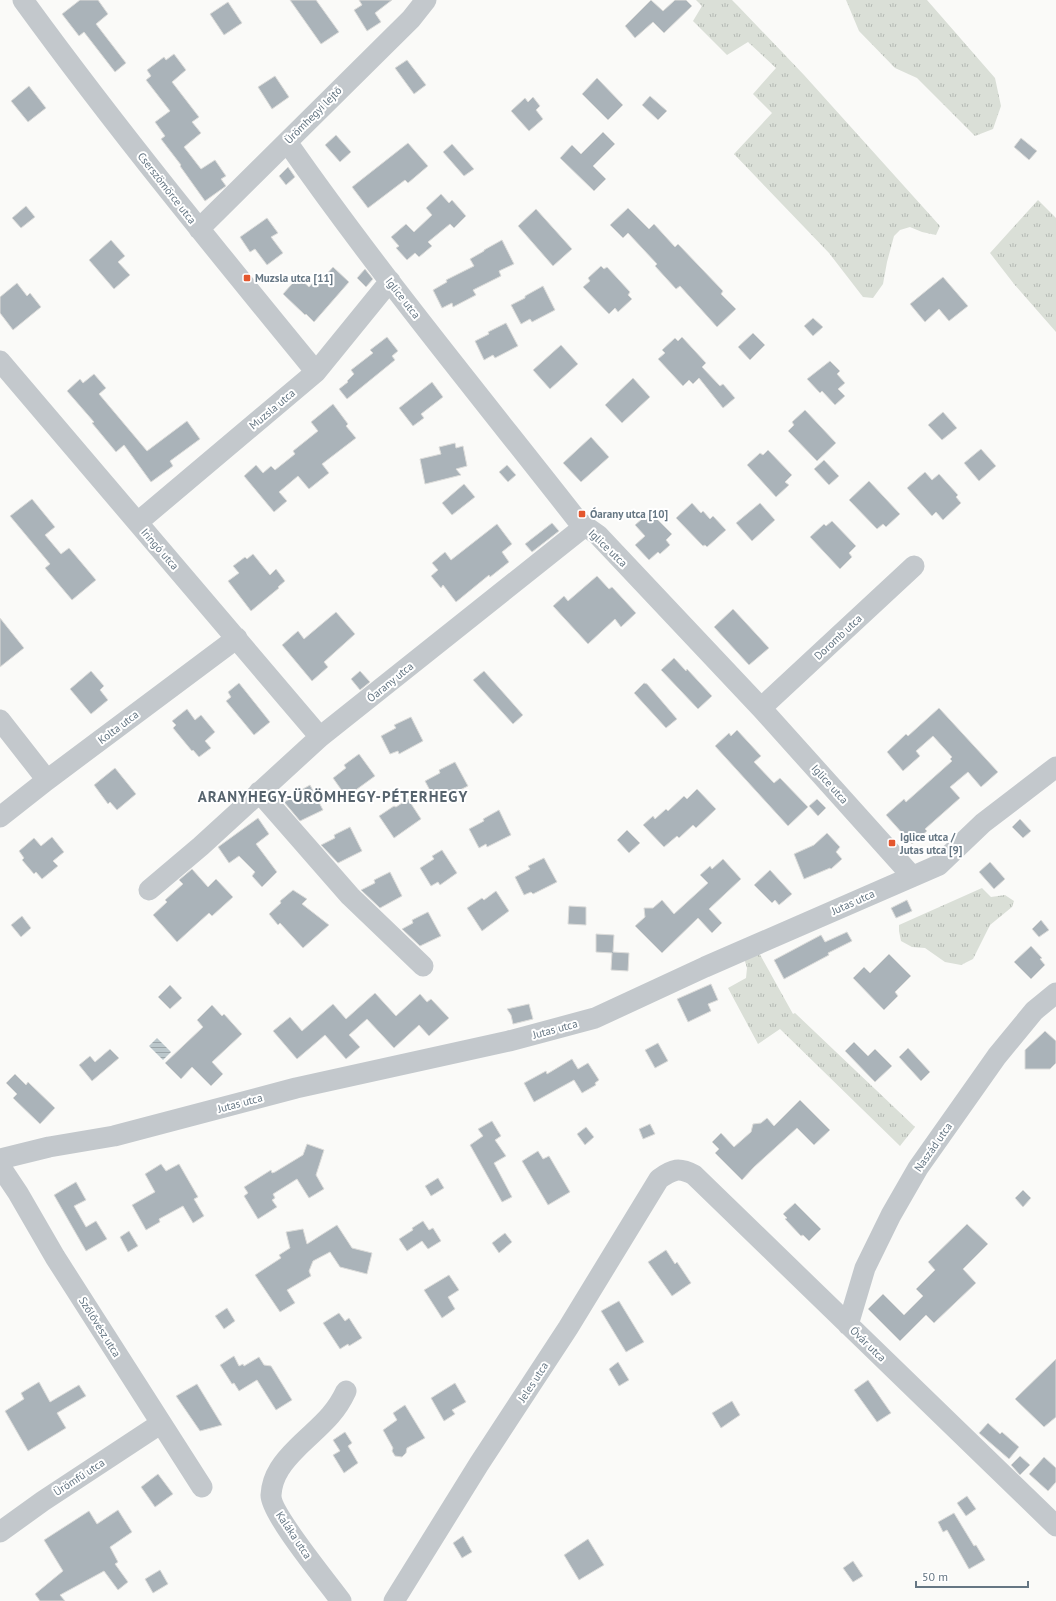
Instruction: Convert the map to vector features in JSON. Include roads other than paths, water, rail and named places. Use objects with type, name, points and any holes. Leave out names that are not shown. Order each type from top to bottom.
[{"type":"street","name":"Cserszömörce utca","points":[[23,0],[199,229],[316,372]]},
{"type":"street","name":"Ürömhegyi lejtő","points":[[199,229],[411,19],[426,0]]},
{"type":"street","name":"Iglice utca","points":[[287,142],[322,193],[574,515],[585,526],[598,535],[761,708],[912,876]]},
{"type":"street","name":"Muzsla utca","points":[[138,522],[316,372],[390,281]]},
{"type":"street","name":"Iringó utca","points":[[0,361],[320,737]]},
{"type":"street","name":"Óarany utca","points":[[149,890],[201,846],[320,737],[585,526]]},
{"type":"street","name":"Doromb utca","points":[[761,708],[914,566]]},
{"type":"street","name":"Kolta utca","points":[[0,817],[46,780],[237,638]]},
{"type":"street","points":[[0,720],[46,780]]},
{"type":"street","name":"Jutas utca","points":[[0,1159],[49,1147],[114,1136],[296,1088],[510,1041],[595,1018],[705,967],[939,865],[983,823],[1056,767]]},
{"type":"street","points":[[259,792],[350,896],[423,966]]},
{"type":"street","name":"Naszád utca","points":[[848,1325],[865,1268],[918,1168],[997,1056],[1034,1011],[1056,993]]},
{"type":"street","name":"Szőlővész utca","points":[[0,1166],[18,1193],[55,1257],[160,1424],[202,1487]]},
{"type":"street","name":"Óvár utca","points":[[677,1170],[684,1170],[694,1175],[1056,1526]]},
{"type":"street","name":"Jeles utca","points":[[394,1601],[420,1562],[479,1464],[568,1328],[659,1179],[669,1172],[677,1170]]},
{"type":"street","name":"Kaláka utca","points":[[341,1601],[280,1518],[271,1496],[276,1478],[283,1462],[329,1419],[340,1404],[346,1391]]},
{"type":"street","name":"Ürömfű utca","points":[[0,1532],[43,1501],[160,1424]]},
{"type":"place","name":"Muzsla utca [11]","points":[[247,278]]},
{"type":"place","name":"Óarany utca [10]","points":[[582,514]]},
{"type":"place","name":"Iglice utca / Jutas utca [9]","points":[[892,843]]},
{"type":"district","name":"ARANYHEGY-ÜRÖMHEGY-PÉTERHEGY","points":[[333,796]]}]
